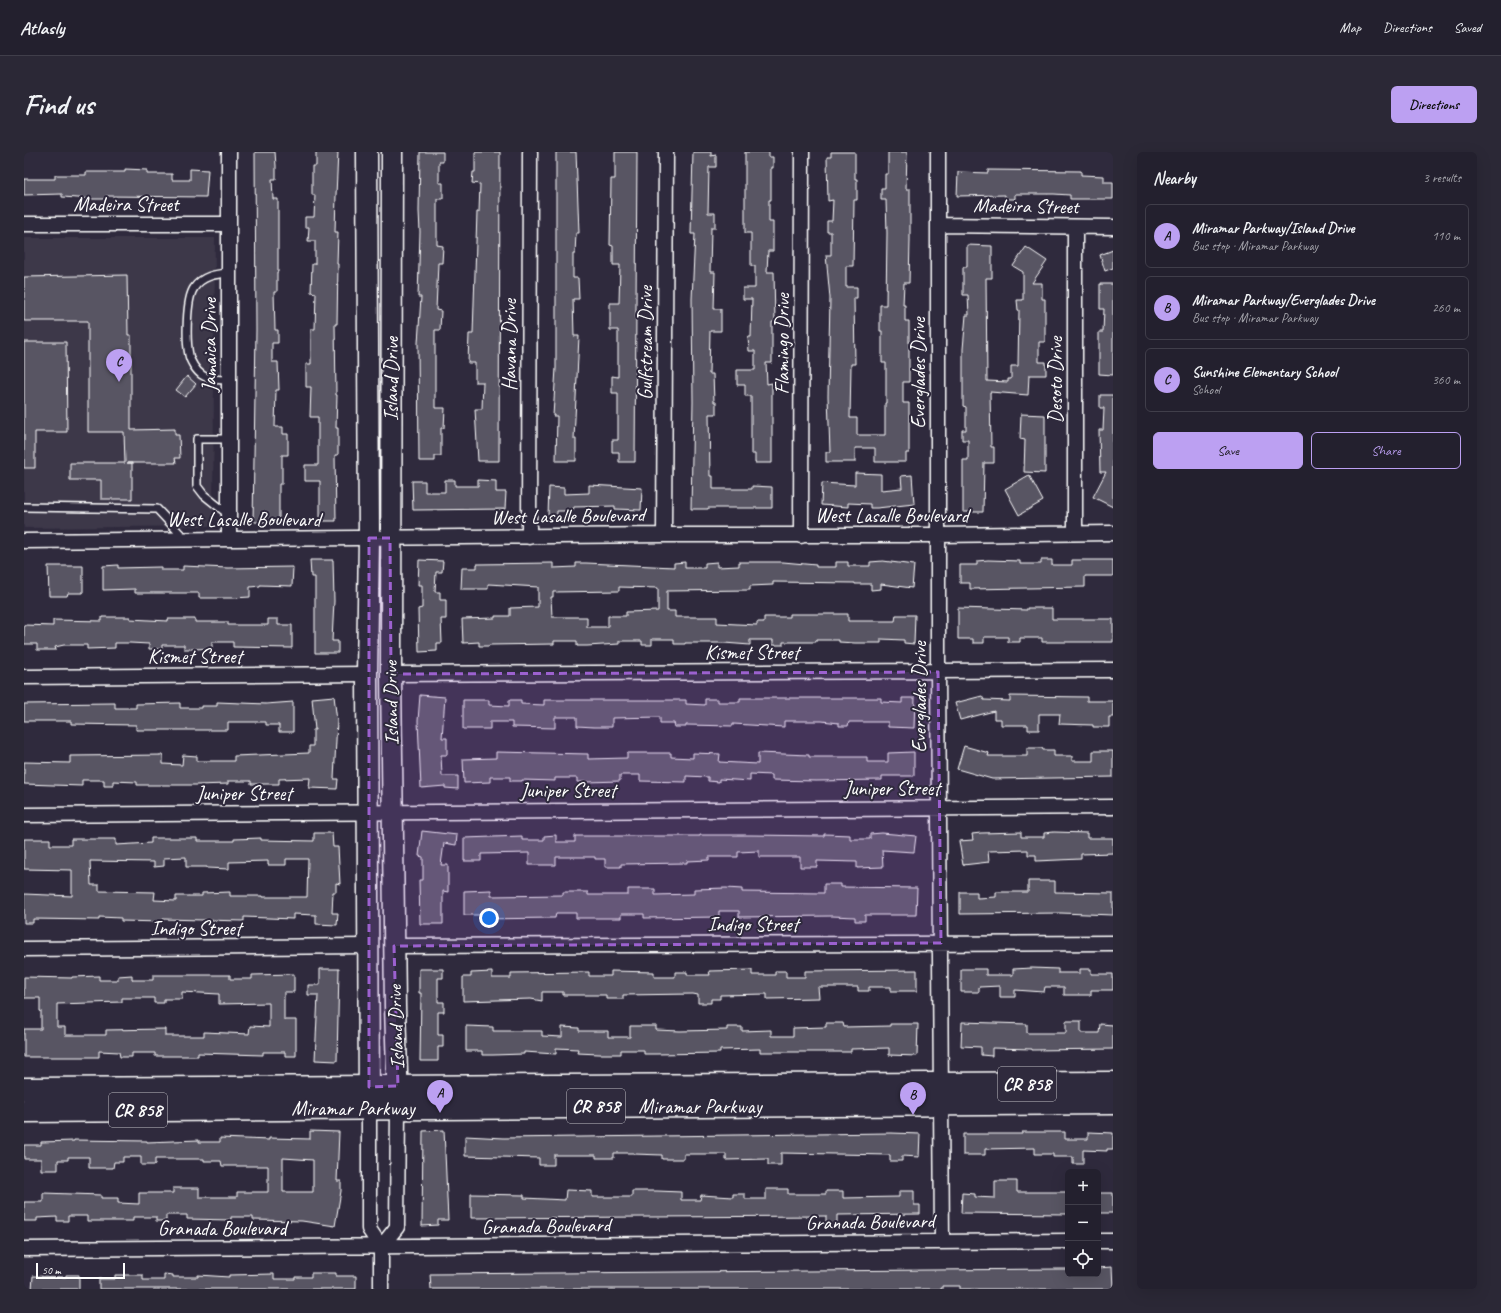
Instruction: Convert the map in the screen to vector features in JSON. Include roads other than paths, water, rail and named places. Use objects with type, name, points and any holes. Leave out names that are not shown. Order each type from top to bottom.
[{"type":"main road","name":"Miramar Parkway","points":[[941,1095],[1113,1083]]},
{"type":"main road","name":"Miramar Parkway","points":[[24,1089],[369,1086],[398,1097]]},
{"type":"main road","name":"Miramar Parkway","points":[[24,1111],[369,1108],[398,1097],[941,1095],[1113,1103]]},
{"type":"street","name":"Jamaica Drive","points":[[229,152],[229,539]]},
{"type":"street","name":"Island Drive","points":[[367,152],[367,812],[369,1229],[381,1248],[398,1227],[398,1097],[392,812],[390,538],[392,152]]},
{"type":"street","name":"Havana Drive","points":[[529,537],[530,152]]},
{"type":"street","name":"Gulfstream Drive","points":[[664,535],[666,152]]},
{"type":"street","name":"Flamingo Drive","points":[[801,536],[802,152]]},
{"type":"street","name":"Everglades Drive","points":[[938,152],[938,672],[942,1242]]},
{"type":"street","name":"Madeira Street","points":[[24,224],[228,224]]},
{"type":"street","name":"Madeira Street","points":[[938,225],[1113,227]]},
{"type":"street","name":"Desoto Drive","points":[[1075,533],[1076,227]]},
{"type":"street","name":"West Lasalle Boulevard","points":[[24,541],[664,535],[801,536],[1113,533]]},
{"type":"street","name":"Kismet Street","points":[[391,674],[1113,670]]},
{"type":"street","name":"Kismet Street","points":[[24,677],[367,674]]},
{"type":"street","name":"Juniper Street","points":[[24,815],[1113,807]]},
{"type":"street","name":"Indigo Street","points":[[394,946],[1113,943]]},
{"type":"street","name":"Indigo Street","points":[[24,949],[368,946]]},
{"type":"street","name":"Granada Boulevard","points":[[24,1250],[1065,1241]]},
{"type":"street","points":[[1101,1241],[1113,1241]]},
{"type":"street","points":[[381,1248],[381,1289]]},
{"type":"lane","points":[[229,273],[215,274],[198,282],[192,290],[188,318],[189,354],[191,361],[201,374],[209,378],[229,380]]},
{"type":"lane","points":[[229,439],[197,439],[197,486],[204,495],[229,515]]},
{"type":"lane","points":[[24,507],[157,509],[185,539]]},
{"type":"place","name":"Sunshine Elementary School","points":[[119,382]]},
{"type":"place","name":"Miramar Parkway/Island Drive","points":[[440,1113]]},
{"type":"place","name":"Miramar Parkway/Everglades Drive","points":[[913,1115]]}]
